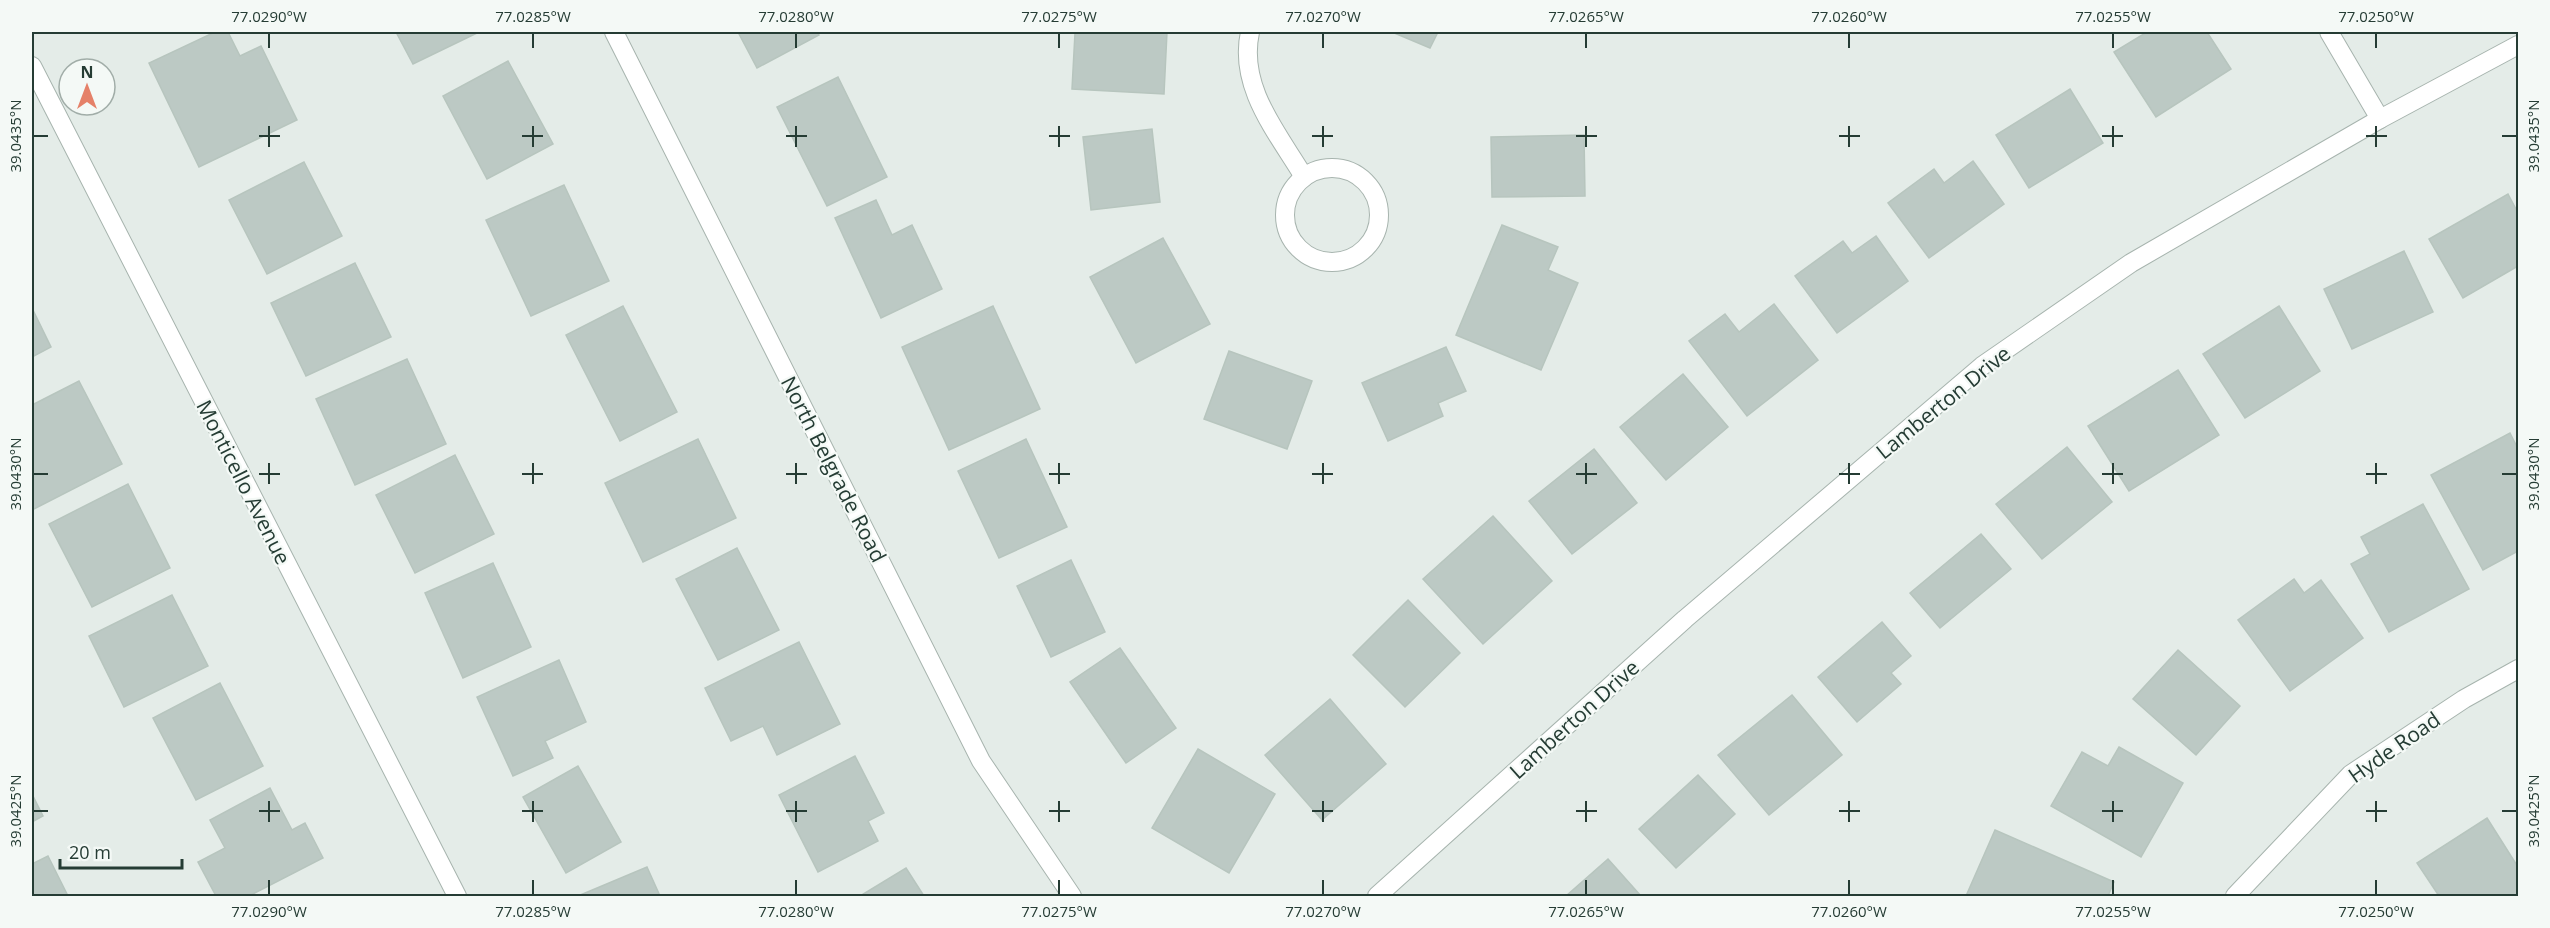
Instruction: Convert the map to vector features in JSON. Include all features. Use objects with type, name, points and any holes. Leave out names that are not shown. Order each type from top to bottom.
[{"type":"street","name":"North Belgrade Road","points":[[614,32],[981,761],[1072,897]]},
{"type":"street","points":[[1250,32],[1246,47],[1254,96],[1304,177]]},
{"type":"street","points":[[2329,32],[2380,119]]},
{"type":"street","name":"Lamberton Drive","points":[[1377,897],[1685,619],[1982,366],[2131,263],[2380,119],[2518,45]]},
{"type":"street","name":"Monticello Avenue","points":[[32,66],[457,897]]},
{"type":"street","points":[[1340,168],[1357,175],[1371,187],[1378,204],[1379,223],[1372,240],[1360,254],[1343,261],[1324,262],[1307,255],[1293,243],[1286,226],[1285,208],[1292,190],[1304,177],[1321,169],[1340,168]]},
{"type":"street","name":"Hyde Road","points":[[2235,897],[2351,774],[2464,699],[2518,669]]},
{"type":"building","points":[[215,32],[228,32],[240,56],[261,46],[297,120],[199,167],[149,63]]},
{"type":"building","points":[[396,32],[479,32],[413,64]]},
{"type":"building","points":[[738,32],[817,32],[819,35],[757,68]]},
{"type":"building","points":[[1167,32],[1164,94],[1072,89],[1075,33]]},
{"type":"building","points":[[1392,32],[1438,32],[1430,48]]},
{"type":"building","points":[[2147,32],[2207,32],[2231,69],[2156,117],[2114,52]]},
{"type":"building","points":[[508,61],[553,144],[487,179],[443,96]]},
{"type":"building","points":[[838,77],[887,177],[827,206],[777,107]]},
{"type":"building","points":[[2070,89],[2103,143],[2029,188],[1996,135]]},
{"type":"building","points":[[1152,129],[1160,202],[1091,210],[1083,137]]},
{"type":"building","points":[[1584,135],[1585,196],[1492,197],[1491,137]]},
{"type":"building","points":[[1973,161],[2004,204],[1929,258],[1888,203],[1934,169],[1944,183]]},
{"type":"building","points":[[304,162],[342,236],[267,274],[229,200]]},
{"type":"building","points":[[564,185],[609,281],[531,316],[486,220]]},
{"type":"building","points":[[2508,194],[2518,213],[2518,266],[2463,298],[2429,239]]},
{"type":"building","points":[[876,200],[892,235],[912,225],[942,289],[881,318],[835,218]]},
{"type":"building","points":[[1502,225],[1558,247],[1548,270],[1578,283],[1541,370],[1456,335]]},
{"type":"building","points":[[1876,236],[1908,281],[1837,333],[1795,276],[1843,241],[1852,253]]},
{"type":"building","points":[[1163,238],[1210,324],[1136,363],[1090,277]]},
{"type":"building","points":[[2404,251],[2433,312],[2352,349],[2324,289]]},
{"type":"building","points":[[355,263],[391,337],[306,376],[271,303]]},
{"type":"building","points":[[1774,304],[1818,360],[1747,416],[1689,341],[1725,314],[1739,332]]},
{"type":"building","points":[[623,306],[677,412],[620,441],[566,335]]},
{"type":"building","points":[[993,306],[1040,409],[949,450],[902,347]]},
{"type":"building","points":[[2279,306],[2320,371],[2245,418],[2203,354]]},
{"type":"building","points":[[32,308],[51,347],[32,357]]},
{"type":"building","points":[[1446,347],[1466,391],[1438,403],[1443,416],[1388,441],[1362,383]]},
{"type":"building","points":[[1229,351],[1312,381],[1287,449],[1204,419]]},
{"type":"building","points":[[407,359],[446,444],[355,485],[316,399]]},
{"type":"building","points":[[2178,370],[2219,435],[2129,491],[2088,426]]},
{"type":"building","points":[[1683,374],[1728,427],[1666,480],[1620,427]]},
{"type":"building","points":[[79,381],[122,464],[32,510],[32,405]]},
{"type":"building","points":[[2510,433],[2518,449],[2518,551],[2483,570],[2431,475]]},
{"type":"building","points":[[698,439],[736,518],[643,562],[605,483]]},
{"type":"building","points":[[1026,439],[1067,527],[999,558],[958,471]]},
{"type":"building","points":[[2067,447],[2112,502],[2042,559],[1996,504]]},
{"type":"building","points":[[1594,449],[1637,503],[1572,554],[1529,501]]},
{"type":"building","points":[[455,455],[494,534],[415,573],[376,495]]},
{"type":"building","points":[[128,484],[170,568],[92,607],[49,524]]},
{"type":"building","points":[[2423,504],[2469,589],[2389,632],[2351,564],[2370,554],[2361,537]]},
{"type":"building","points":[[1493,516],[1552,581],[1483,644],[1423,579]]},
{"type":"building","points":[[1981,534],[2011,569],[1940,628],[1910,593]]},
{"type":"building","points":[[737,548],[779,630],[718,660],[676,579]]},
{"type":"building","points":[[1071,560],[1105,632],[1051,657],[1017,586]]},
{"type":"building","points":[[493,563],[531,647],[463,678],[425,593]]},
{"type":"building","points":[[2294,579],[2304,593],[2321,580],[2363,638],[2290,691],[2238,620]]},
{"type":"building","points":[[172,595],[208,666],[124,707],[89,636]]},
{"type":"building","points":[[1408,600],[1460,653],[1405,707],[1353,655]]},
{"type":"building","points":[[1882,622],[1911,656],[1891,673],[1901,684],[1857,722],[1818,677]]},
{"type":"building","points":[[799,642],[840,724],[777,755],[763,726],[731,741],[705,688]]},
{"type":"building","points":[[1120,648],[1176,728],[1126,763],[1070,682]]},
{"type":"building","points":[[2178,650],[2240,706],[2196,755],[2133,699]]},
{"type":"building","points":[[559,660],[586,722],[545,741],[553,758],[513,776],[477,697]]},
{"type":"building","points":[[220,683],[263,766],[196,800],[153,718]]},
{"type":"building","points":[[1792,695],[1842,755],[1769,815],[1718,755]]},
{"type":"building","points":[[1330,699],[1386,764],[1322,820],[1265,755]]},
{"type":"building","points":[[2119,747],[2183,783],[2141,857],[2051,806],[2082,752],[2108,766]]},
{"type":"building","points":[[1198,749],[1275,794],[1229,873],[1152,828]]},
{"type":"building","points":[[855,756],[884,813],[868,821],[878,841],[818,872],[779,795]]},
{"type":"building","points":[[578,766],[621,842],[566,873],[523,797]]},
{"type":"building","points":[[1698,775],[1735,814],[1676,868],[1639,829]]},
{"type":"building","points":[[270,788],[292,830],[305,823],[323,858],[249,896],[216,896],[198,862],[225,848],[210,820]]},
{"type":"building","points":[[32,794],[43,816],[32,822]]},
{"type":"building","points":[[2487,818],[2518,867],[2518,896],[2439,896],[2417,863]]},
{"type":"building","points":[[1995,830],[2114,882],[2108,896],[1966,896]]},
{"type":"building","points":[[48,856],[68,896],[32,896],[32,864]]},
{"type":"building","points":[[1608,859],[1641,896],[1566,896]]},
{"type":"building","points":[[647,867],[660,896],[578,896]]},
{"type":"building","points":[[906,868],[924,896],[860,896]]}]
